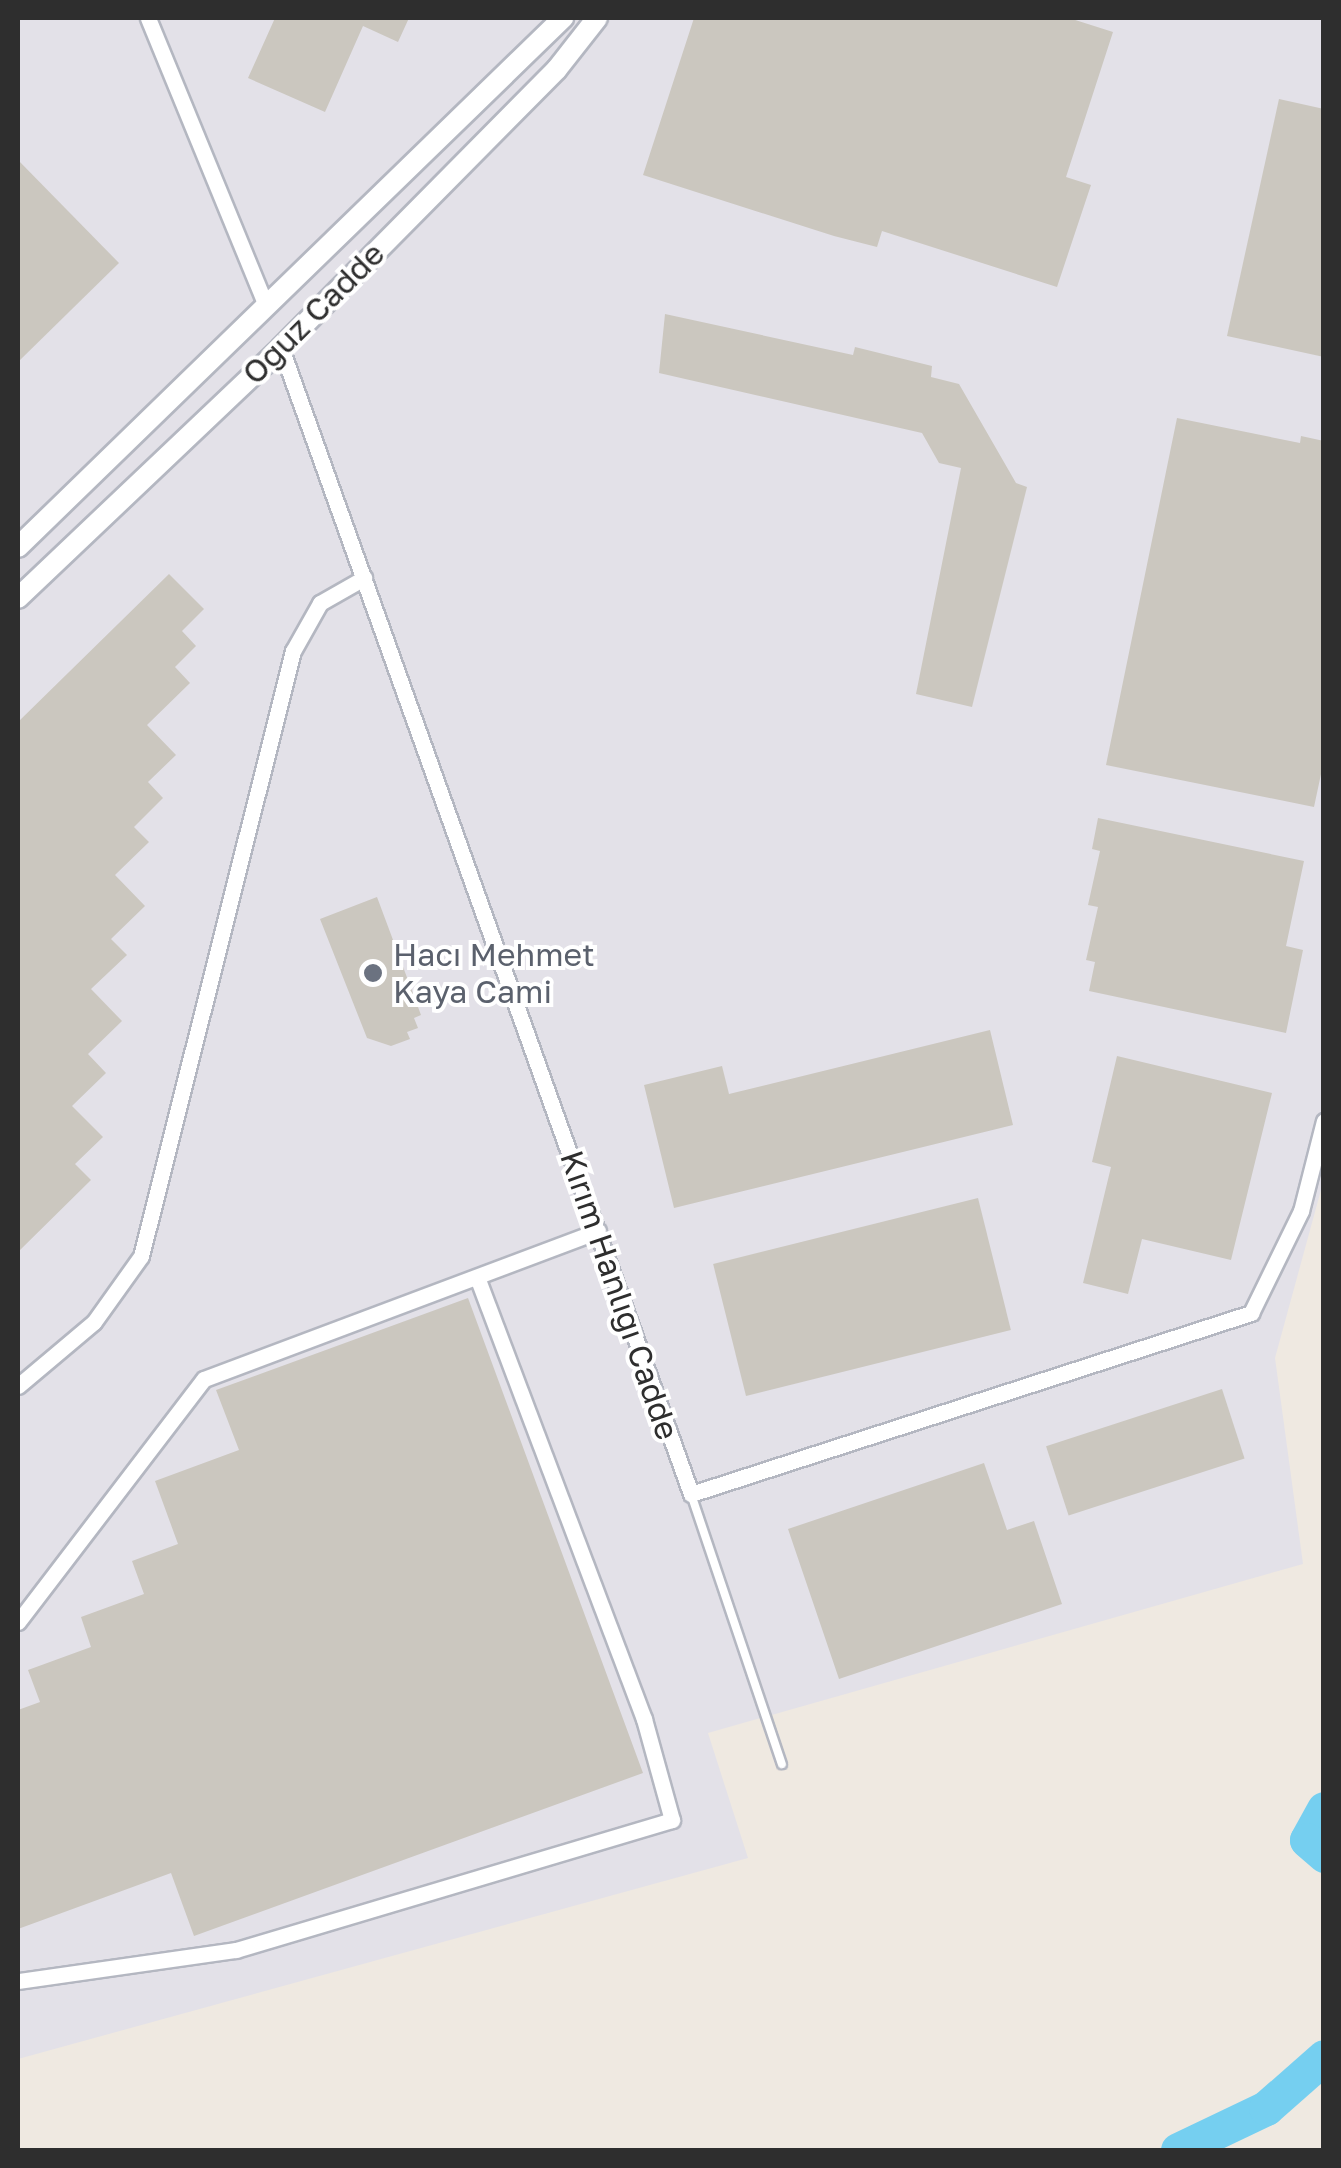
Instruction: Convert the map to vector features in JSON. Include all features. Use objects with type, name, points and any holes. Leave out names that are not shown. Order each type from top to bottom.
[{"type":"street","points":[[148,18],[281,348]]},
{"type":"street","name":"Oğuz Cadde","points":[[18,547],[563,18]]},
{"type":"street","name":"Oğuz Cadde","points":[[18,598],[281,348],[557,69],[596,18]]},
{"type":"street","name":"Kırım Hanlığı Cadde","points":[[281,348],[690,1494]]},
{"type":"street","points":[[18,1386],[107,1308],[146,1244],[293,651],[320,603],[364,578]]},
{"type":"street","points":[[690,1494],[1251,1313],[1301,1211],[1324,1121]]},
{"type":"street","points":[[18,1622],[204,1379],[598,1231]]},
{"type":"street","points":[[18,1981],[236,1950],[672,1820],[644,1719],[477,1277]]},
{"type":"lane","points":[[690,1494],[782,1764]]},
{"type":"shaded area","points":[[18,18],[1323,18],[1324,1179],[1275,1358],[1303,1564],[708,1733],[748,1858],[18,2059]]},
{"type":"building","points":[[275,18],[409,18],[398,42],[363,26],[325,112],[248,78]]},
{"type":"building","points":[[694,18],[1069,18],[1113,32],[1066,177],[1091,185],[1057,287],[882,231],[877,247],[834,236],[643,175]]},
{"type":"building","points":[[1279,99],[1324,109],[1324,357],[1227,336]]},
{"type":"building","points":[[18,160],[119,263],[18,362]]},
{"type":"building","points":[[665,314],[853,355],[855,347],[932,366],[931,377],[959,384],[1016,483],[1027,487],[972,707],[916,694],[961,468],[939,463],[922,433],[659,373]]},
{"type":"building","points":[[1177,418],[1300,443],[1301,436],[1324,441],[1324,760],[1314,807],[1106,765]]},
{"type":"building","points":[[169,574],[204,609],[182,631],[196,646],[175,667],[190,683],[147,725],[176,755],[148,782],[163,798],[134,827],[149,842],[115,875],[145,906],[111,939],[127,955],[91,989],[122,1021],[88,1054],[106,1073],[72,1106],[103,1137],[75,1164],[91,1180],[18,1252],[18,722]]},
{"type":"building","points":[[1098,818],[1304,861],[1286,946],[1303,950],[1286,1033],[1089,991],[1095,962],[1086,960],[1098,907],[1088,905],[1100,851],[1092,849]]},
{"type":"building","name":"Hacı Mehmet Kaya Cami","points":[[377,897],[421,1015],[414,1018],[418,1028],[407,1032],[410,1039],[391,1046],[367,1038],[320,919]]},
{"type":"building","points":[[990,1030],[1013,1125],[674,1208],[644,1085],[722,1066],[729,1094]]},
{"type":"building","points":[[1117,1056],[1272,1093],[1231,1260],[1142,1239],[1128,1294],[1083,1283],[1111,1167],[1092,1162]]},
{"type":"building","points":[[978,1198],[1011,1330],[746,1396],[713,1264]]},
{"type":"building","points":[[468,1298],[643,1773],[194,1936],[171,1873],[18,1929],[18,1710],[40,1702],[28,1670],[91,1647],[81,1617],[144,1594],[132,1561],[178,1544],[155,1481],[239,1450],[216,1390]]},
{"type":"building","points":[[1222,1389],[1245,1458],[1069,1516],[1046,1446]]},
{"type":"building","points":[[984,1463],[1007,1530],[1034,1521],[1062,1604],[839,1679],[788,1529]]},
{"type":"waterway","points":[[1324,1809],[1307,1840],[1324,1855]]},
{"type":"waterway","points":[[1178,2150],[1266,2108],[1324,2057]]},
{"type":"place","name":"Hacı Mehmet Kaya Cami","points":[[373,973]]}]
